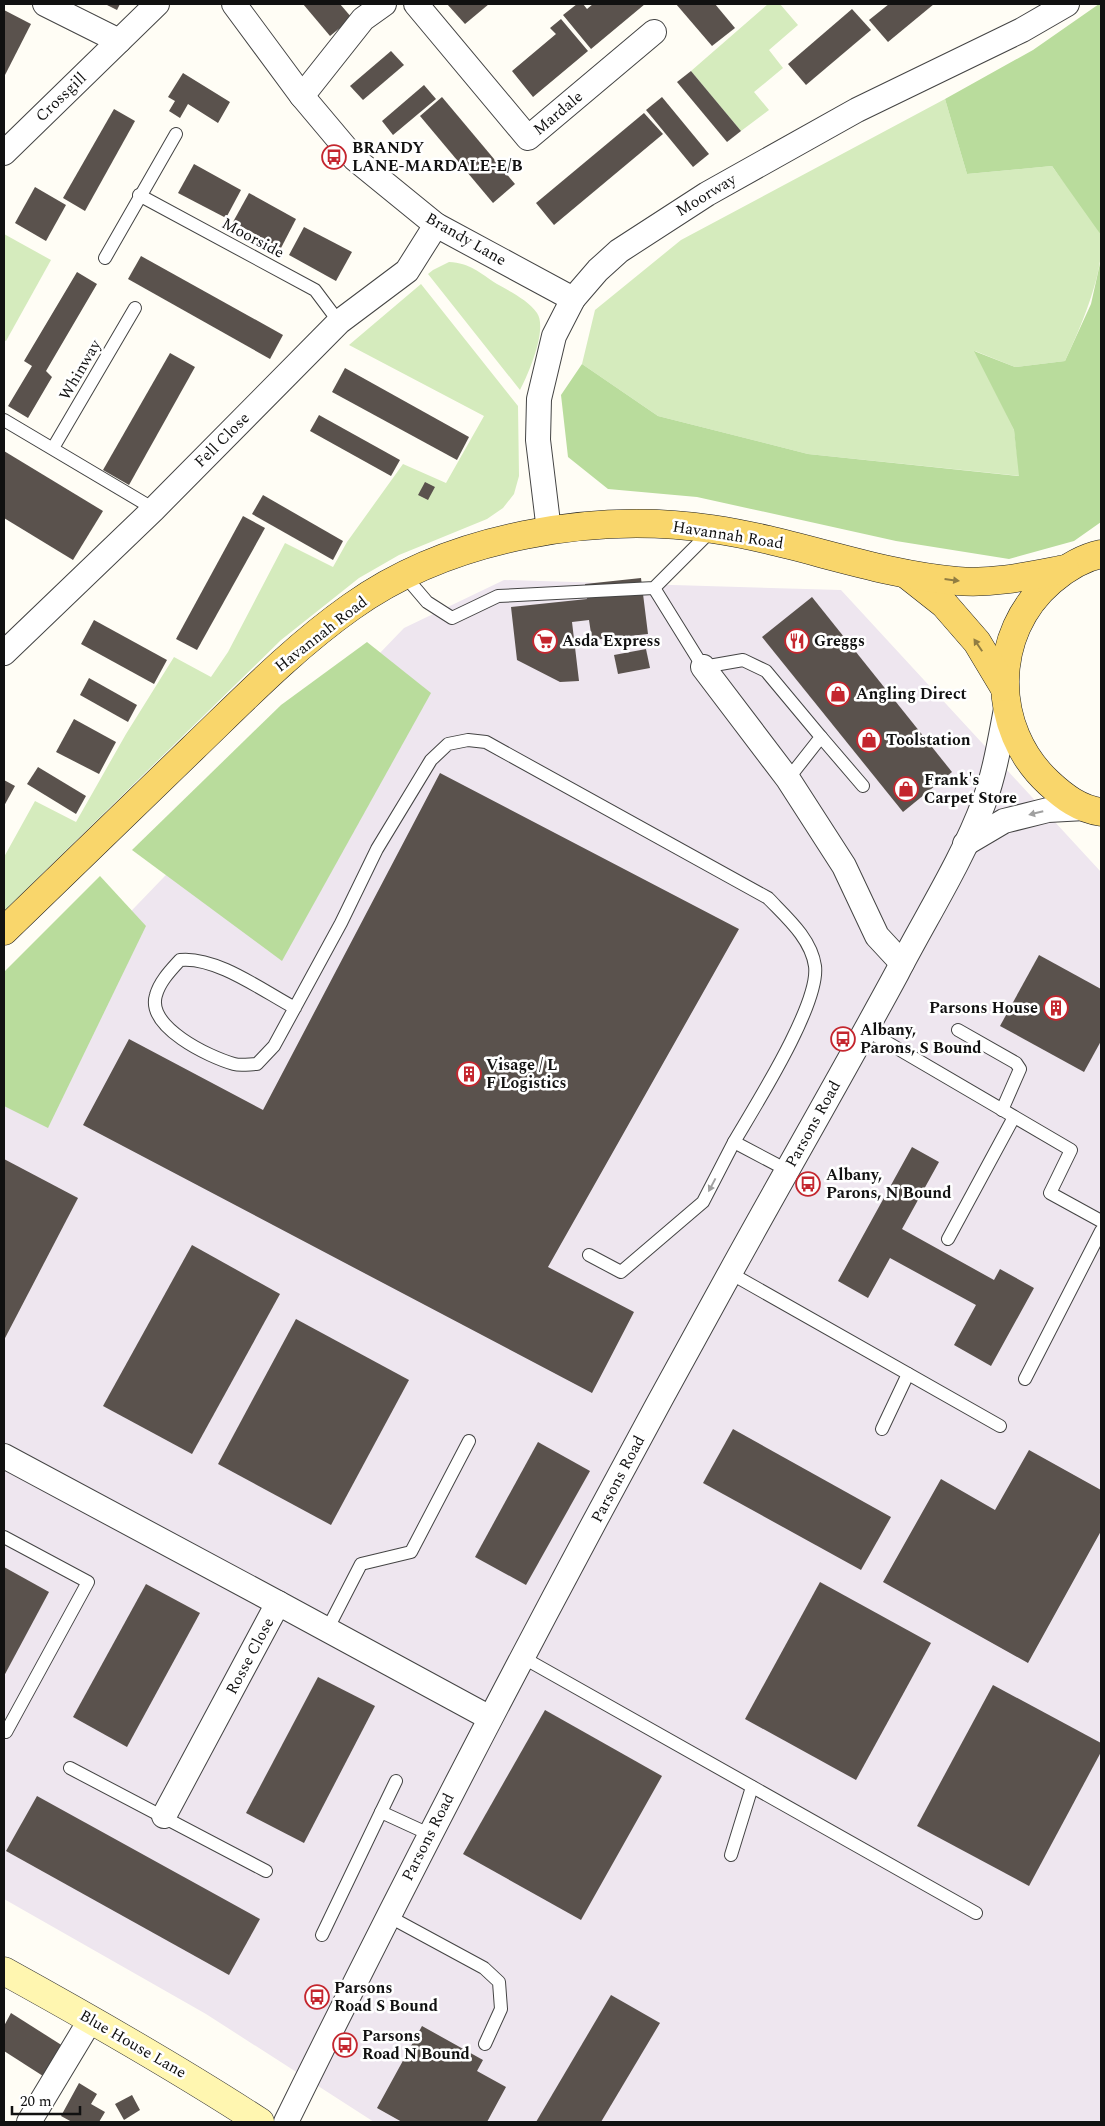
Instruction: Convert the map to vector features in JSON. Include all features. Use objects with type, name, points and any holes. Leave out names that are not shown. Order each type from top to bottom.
[{"type":"main road","name":"Havannah Road","points":[[4,931],[281,663],[351,606],[404,575],[443,558],[489,544],[549,531],[643,522],[713,529],[804,548],[904,573],[958,581],[1012,580],[1089,557]]},
{"type":"main road","points":[[1089,557],[1039,592],[1019,620],[1007,653],[1005,698],[1017,742],[1036,771],[1062,795],[1095,812]]},
{"type":"main road","name":"Havannah Road","points":[[904,573],[944,604],[977,642],[1005,698]]},
{"type":"street","points":[[45,4],[119,41]]},
{"type":"street","name":"Crossgill","points":[[4,153],[156,4]]},
{"type":"street","name":"Brandy Lane","points":[[234,4],[302,96],[355,159],[436,225],[573,299]]},
{"type":"street","points":[[302,96],[362,19],[384,4]]},
{"type":"street","name":"Mardale","points":[[416,4],[528,138],[654,32]]},
{"type":"street","name":"Moorway","points":[[549,531],[538,440],[539,399],[554,336],[573,299],[619,251],[706,194],[856,110],[1022,30],[1067,4]]},
{"type":"street","name":"Fell Close","points":[[4,653],[154,509],[340,322],[407,271],[436,225]]},
{"type":"street","points":[[703,667],[788,779],[844,866],[877,936],[902,963]]},
{"type":"street","name":"Parsons Road","points":[[286,2122],[429,1834],[490,1718],[730,1273],[866,1030],[965,844],[984,801],[997,756],[1005,698]]},
{"type":"street","points":[[965,844],[1004,821],[1048,810],[1095,812]]},
{"type":"street","points":[[4,1456],[278,1603]]},
{"type":"street","name":"Rosse Close","points":[[164,1816],[278,1603],[490,1718]]},
{"type":"street","name":"Blue House Lane","points":[[4,1971],[195,2080],[260,2122]]},
{"type":"street","points":[[29,2122],[91,2019]]},
{"type":"lane","points":[[104,258],[176,134]]},
{"type":"lane","name":"Moorside","points":[[139,195],[315,290],[340,322]]},
{"type":"lane","name":"Whinway","points":[[53,448],[136,308]]},
{"type":"lane","points":[[4,420],[154,509]]},
{"type":"lane","points":[[404,575],[427,602],[452,618],[498,596],[654,588],[713,529]]},
{"type":"lane","points":[[654,588],[703,667],[743,660],[766,671],[863,786]]},
{"type":"lane","points":[[788,779],[821,737]]},
{"type":"lane","points":[[295,1008],[210,962],[193,958],[180,960],[164,979],[155,996],[156,1012],[169,1031],[205,1051],[235,1064],[257,1064],[274,1046],[295,1008],[341,923],[378,849],[431,760],[448,744],[468,740],[486,742],[768,898],[803,936],[815,965],[814,986],[796,1031],[703,1202],[622,1272],[589,1255]]},
{"type":"lane","points":[[866,1030],[1071,1150],[1050,1193],[1101,1221]]},
{"type":"lane","points":[[958,1030],[1016,1063],[1020,1069],[1002,1110]]},
{"type":"lane","points":[[948,1239],[1014,1117]]},
{"type":"lane","points":[[734,1142],[787,1170]]},
{"type":"lane","points":[[1025,1378],[1101,1231]]},
{"type":"lane","points":[[730,1273],[1000,1426]]},
{"type":"lane","points":[[882,1429],[908,1374]]},
{"type":"lane","points":[[327,1630],[361,1564],[411,1552],[469,1441]]},
{"type":"lane","points":[[4,1537],[88,1582],[6,1732]]},
{"type":"lane","points":[[522,1658],[976,1913]]},
{"type":"lane","points":[[70,1768],[266,1871]]},
{"type":"lane","points":[[322,1934],[396,1780]]},
{"type":"lane","points":[[731,1855],[752,1787]]},
{"type":"lane","points":[[381,1812],[429,1834]]},
{"type":"lane","points":[[388,1916],[484,1968],[499,1982],[501,2009],[486,2044]]},
{"type":"shaded area","points":[[504,580],[841,590],[1101,872],[1101,2122],[374,2122],[206,2014],[4,1899],[4,1043],[404,628]]},
{"type":"green space","points":[[768,4],[780,4],[798,25],[769,50],[783,68],[754,92],[769,110],[741,131],[691,71]]},
{"type":"green space","points":[[1101,4],[1101,235],[1052,166],[967,174],[945,99],[1033,50]]},
{"type":"green space","points":[[945,99],[967,174],[1052,166],[1087,213],[1101,236],[1099,266],[1095,283],[1078,333],[1065,361],[1015,367],[975,351],[1014,430],[1020,476],[808,454],[658,416],[582,364],[595,310],[681,240]]},
{"type":"green space","points":[[4,234],[51,260],[6,341],[4,340]]},
{"type":"green space","points":[[1101,259],[1101,522],[1074,541],[1009,559],[896,541],[697,497],[608,489],[568,457],[561,395],[582,364],[658,416],[808,454],[1019,476],[1014,430],[974,351],[1015,367],[1065,361],[1091,304]]},
{"type":"green space","points":[[449,262],[463,264],[474,269],[524,300],[537,313],[540,320],[539,340],[528,374],[520,390],[428,274]]},
{"type":"green space","points":[[421,284],[518,406],[519,476],[514,494],[503,508],[487,519],[399,555],[359,578],[281,640],[4,911],[4,857],[35,801],[76,822],[126,734],[174,657],[211,677],[228,652],[285,543],[333,567],[347,542],[403,464],[446,483],[484,416],[349,345]]},
{"type":"green space","points":[[367,642],[431,693],[282,961],[132,850],[281,705]]},
{"type":"green space","points":[[100,876],[146,926],[48,1128],[4,1106],[4,972]]},
{"type":"building","points":[[105,4],[120,4],[117,10]]},
{"type":"building","points":[[303,4],[340,4],[352,18],[330,36]]},
{"type":"building","points":[[447,4],[489,4],[465,24]]},
{"type":"building","points":[[577,4],[583,4],[587,9],[593,4],[645,4],[591,49],[563,15]]},
{"type":"building","points":[[676,4],[715,4],[735,28],[712,46]]},
{"type":"building","points":[[889,4],[934,4],[888,42],[869,20]]},
{"type":"building","points":[[852,9],[871,30],[806,85],[788,64]]},
{"type":"building","points":[[4,10],[31,24],[4,77]]},
{"type":"building","points":[[561,19],[588,51],[533,97],[512,71],[556,34],[550,28]]},
{"type":"building","points":[[391,51],[404,65],[363,100],[350,86]]},
{"type":"building","points":[[691,71],[741,131],[727,142],[677,82]]},
{"type":"building","points":[[183,73],[230,102],[218,123],[188,104],[180,118],[169,111],[175,101],[168,97]]},
{"type":"building","points":[[424,85],[436,99],[393,135],[382,121]]},
{"type":"building","points":[[442,97],[515,184],[493,203],[420,116]]},
{"type":"building","points":[[662,97],[709,154],[693,167],[646,110]]},
{"type":"building","points":[[114,109],[135,121],[85,211],[63,198]]},
{"type":"building","points":[[644,113],[663,134],[554,225],[536,203]]},
{"type":"building","points":[[194,164],[241,190],[226,218],[178,193]]},
{"type":"building","points":[[35,187],[66,205],[46,241],[15,223]]},
{"type":"building","points":[[249,193],[296,219],[281,248],[233,222]]},
{"type":"building","points":[[304,227],[352,252],[336,281],[289,255]]},
{"type":"building","points":[[141,256],[283,335],[270,359],[128,279]]},
{"type":"building","points":[[77,272],[97,284],[46,371],[52,377],[28,418],[8,406],[32,366],[24,361]]},
{"type":"building","points":[[170,353],[195,367],[129,485],[103,470]]},
{"type":"building","points":[[345,368],[469,437],[457,460],[332,392]]},
{"type":"building","points":[[319,415],[400,460],[391,476],[310,431]]},
{"type":"building","points":[[4,451],[103,511],[73,560],[4,518]]},
{"type":"building","points":[[425,482],[435,487],[428,500],[418,495]]},
{"type":"building","points":[[263,495],[343,541],[333,560],[252,514]]},
{"type":"building","points":[[243,516],[265,528],[197,650],[176,639]]},
{"type":"building","points":[[641,578],[648,634],[592,640],[589,620],[572,622],[579,681],[560,682],[517,660],[511,607],[587,599],[585,584]]},
{"type":"building","points":[[812,597],[952,772],[903,812],[762,637]]},
{"type":"building","points":[[94,620],[167,660],[154,684],[81,644]]},
{"type":"building","points":[[646,649],[650,668],[618,674],[614,655]]},
{"type":"building","points":[[89,678],[137,705],[128,722],[80,695]]},
{"type":"building","points":[[74,719],[116,742],[99,774],[56,752]]},
{"type":"building","points":[[38,767],[86,796],[76,814],[27,784]]},
{"type":"building","name":"Visage / L F Logistics","points":[[440,773],[739,929],[548,1267],[634,1312],[592,1393],[83,1125],[129,1039],[263,1110]]},
{"type":"building","points":[[4,780],[15,786],[4,806]]},
{"type":"building","name":"Parsons House","points":[[1039,955],[1101,989],[1101,1041],[1084,1072],[1000,1026]]},
{"type":"building","points":[[912,1147],[939,1162],[902,1229],[994,1280],[1000,1269],[1034,1288],[991,1366],[954,1345],[976,1305],[890,1258],[868,1298],[838,1281]]},
{"type":"building","points":[[4,1159],[78,1198],[4,1340]]},
{"type":"building","points":[[192,1245],[280,1294],[192,1454],[103,1406]]},
{"type":"building","points":[[296,1319],[409,1380],[331,1525],[218,1464]]},
{"type":"building","points":[[733,1429],[891,1517],[861,1570],[703,1483]]},
{"type":"building","points":[[538,1442],[590,1471],[526,1585],[475,1557]]},
{"type":"building","points":[[1029,1450],[1101,1490],[1101,1531],[1028,1663],[883,1582],[941,1479],[995,1510]]},
{"type":"building","points":[[4,1567],[49,1592],[4,1676]]},
{"type":"building","points":[[820,1582],[931,1643],[856,1780],[745,1719]]},
{"type":"building","points":[[146,1584],[200,1613],[127,1747],[73,1717]]},
{"type":"building","points":[[318,1677],[375,1706],[304,1843],[246,1813]]},
{"type":"building","points":[[993,1685],[1101,1743],[1101,1752],[1029,1886],[917,1826]]},
{"type":"building","points":[[545,1710],[662,1776],[581,1920],[463,1854]]},
{"type":"building","points":[[37,1796],[260,1919],[229,1975],[6,1851]]},
{"type":"building","points":[[611,1995],[660,2023],[601,2122],[536,2122]]},
{"type":"building","points":[[11,2013],[63,2046],[43,2076],[4,2051],[4,2026]]},
{"type":"building","points":[[422,2026],[483,2060],[477,2071],[506,2087],[487,2122],[402,2122],[377,2108]]},
{"type":"building","points":[[79,2083],[97,2094],[91,2104],[105,2112],[99,2122],[72,2122],[61,2116]]},
{"type":"building","points":[[132,2095],[140,2110],[124,2120],[115,2104]]},
{"type":"place","name":"BRANDY LANE-MARDALE-E/B","points":[[334,157]]},
{"type":"place","name":"Asda Express","points":[[545,641]]},
{"type":"place","name":"Greggs","points":[[797,641]]},
{"type":"place","name":"Angling Direct","points":[[838,694]]},
{"type":"place","name":"Toolstation","points":[[869,740]]},
{"type":"place","name":"Frank's Carpet Store","points":[[906,789]]},
{"type":"place","name":"Parsons House","points":[[1056,1008]]},
{"type":"place","name":"Albany, Parons, S Bound","points":[[843,1039]]},
{"type":"place","name":"Visage / L F Logistics","points":[[469,1074]]},
{"type":"place","name":"Albany, Parons, N Bound","points":[[808,1184]]},
{"type":"place","name":"Parsons Road S Bound","points":[[317,1997]]},
{"type":"place","name":"Parsons Road N Bound","points":[[345,2045]]}]
